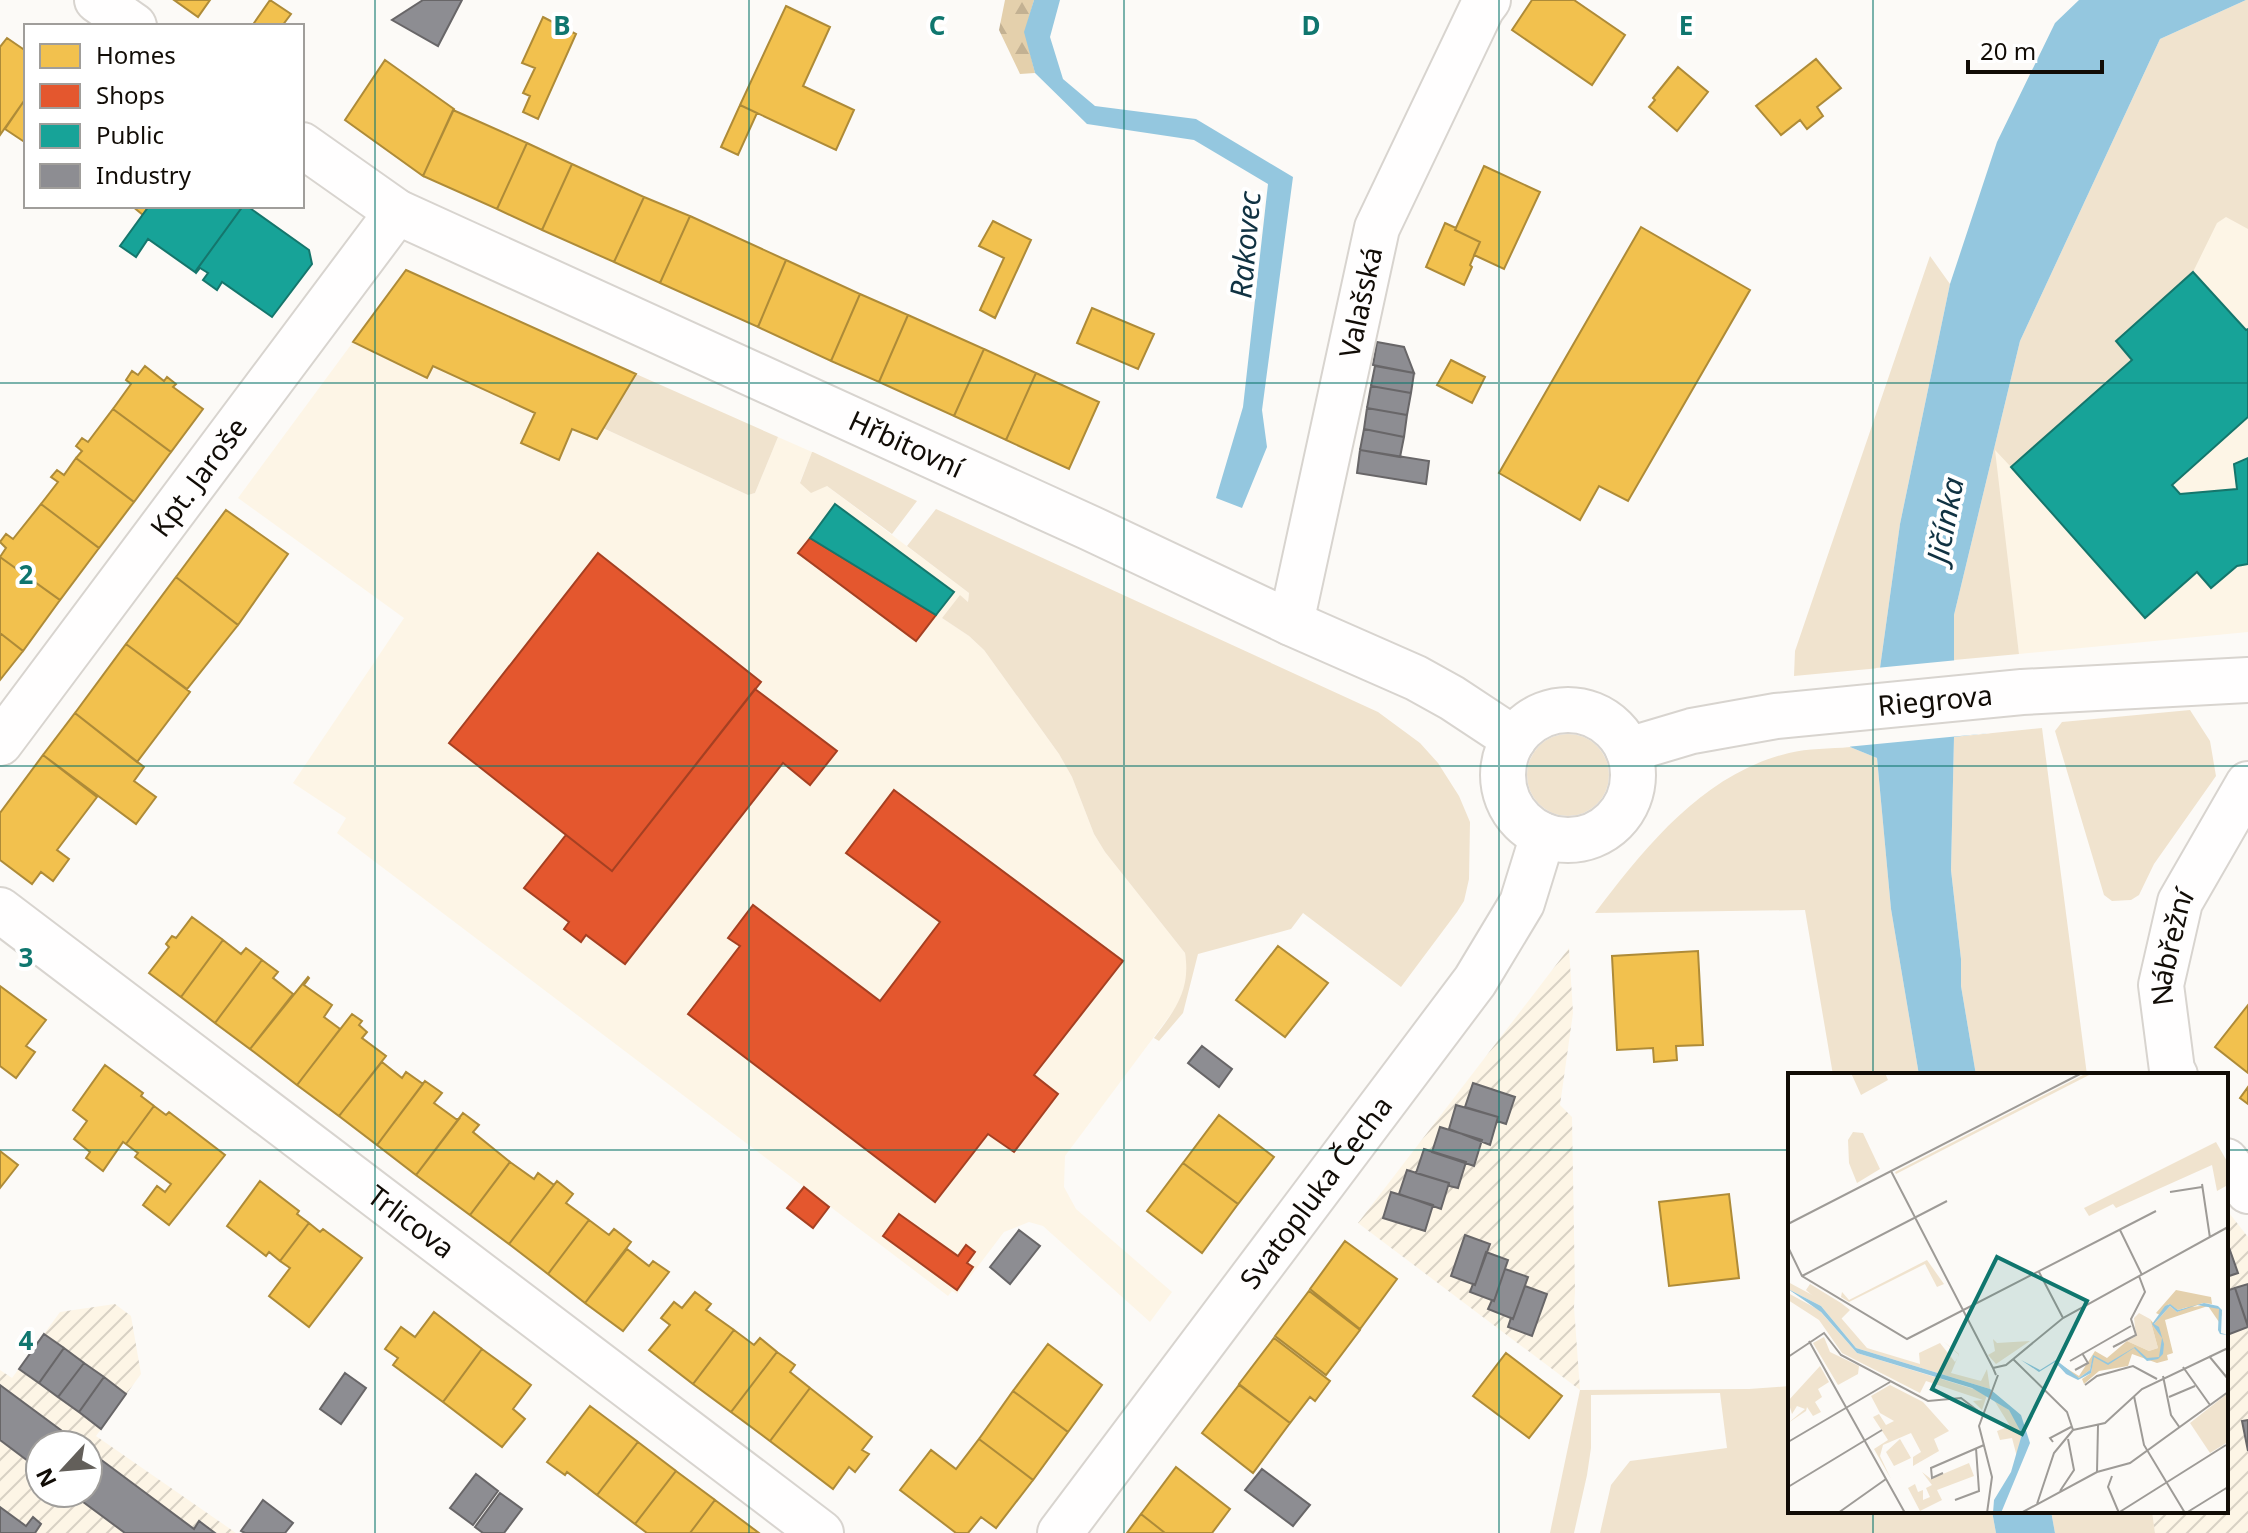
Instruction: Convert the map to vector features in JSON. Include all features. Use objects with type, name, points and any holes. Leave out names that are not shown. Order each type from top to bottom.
[{"type":"street","points":[[97,0],[131,24]]},
{"type":"street","name":"Valašská","points":[[1291,623],[1377,228],[1488,0]]},
{"type":"street","name":"Hřbitovní","points":[[304,146],[397,212],[1416,678],[1514,739]]},
{"type":"street","name":"Kpt. Jaroše","points":[[0,743],[397,212]]},
{"type":"street","name":"Riegrova","points":[[1628,750],[1692,731],[1792,714],[2022,692],[2248,680]]},
{"type":"street","points":[[1569,710],[1593,715],[1605,721],[1628,750],[1633,775],[1622,811],[1604,829],[1581,838],[1555,839],[1543,835],[1522,821],[1504,787],[1505,762],[1514,739],[1543,715],[1569,710]]},
{"type":"street","name":"Nábřežní","points":[[2174,1073],[2161,985],[2180,902],[2236,820],[2248,784]]},
{"type":"street","name":"Svatopluka Čecha","points":[[1060,1533],[1475,981],[1522,903],[1543,835]]},
{"type":"street","name":"Trlicova","points":[[0,910],[821,1533]]},
{"type":"street","points":[[2228,1164],[2248,1191]]},
{"type":"shaded area","points":[[2246,0],[2248,632],[2019,654],[1994,448]]},
{"type":"shaded area","points":[[2246,0],[2248,229],[2226,217],[2217,223],[2193,272],[2116,341],[2132,360],[2011,467],[1995,450],[2019,654],[1954,660],[1954,615],[2020,341],[2160,39]]},
{"type":"shaded area","points":[[1930,256],[1950,284],[1900,524],[1880,668],[1794,676],[1795,651]]},
{"type":"shaded area","points":[[353,342],[427,378],[433,366],[535,413],[521,443],[558,460],[572,429],[596,439],[603,428],[748,495],[755,493],[778,437],[812,452],[800,482],[827,486],[969,593],[968,602],[960,596],[942,618],[984,650],[1059,754],[1105,852],[1185,953],[1185,986],[1177,1006],[1065,1156],[1064,1187],[1076,1209],[1172,1292],[1150,1322],[1043,1226],[1029,1222],[1004,1232],[957,1294],[952,1291],[948,1296],[337,833],[346,818],[293,783],[404,618],[238,498]]},
{"type":"shaded area","points":[[636,374],[778,437],[755,493],[748,495],[603,428]]},
{"type":"shaded area","points":[[812,452],[917,501],[892,534],[827,486],[811,493],[800,483]]},
{"type":"shaded area","points":[[936,509],[1378,712],[1420,743],[1438,763],[1459,796],[1470,822],[1469,879],[1464,901],[1401,987],[1303,913],[1291,929],[1198,954],[1183,1013],[1159,1041],[1154,1038],[1180,999],[1186,978],[1185,953],[1105,852],[1059,754],[984,650],[942,618],[960,595],[968,602],[969,593],[907,546]]},
{"type":"shaded area","points":[[2190,710],[2210,741],[2216,776],[2154,864],[2139,895],[2131,900],[2112,901],[2104,895],[2055,731],[2062,722]]},
{"type":"shaded area","points":[[2042,728],[2087,1073],[1976,1073],[1961,986],[1951,870],[1954,737]]},
{"type":"shaded area","points":[[1568,734],[1584,737],[1597,746],[1606,759],[1609,775],[1606,791],[1597,804],[1584,813],[1568,816],[1552,813],[1539,804],[1530,791],[1527,775],[1530,759],[1539,746],[1552,737]]},
{"type":"shaded area","points":[[1850,747],[1877,758],[1891,909],[1919,1073],[1833,1073],[1805,910],[1595,913],[1634,863],[1703,795],[1758,763],[1811,749]]},
{"type":"shaded area","points":[[1569,948],[1573,1013],[1560,1105],[1572,1117],[1574,1307],[1580,1390],[1358,1223]]},
{"type":"shaded area","points":[[2228,1212],[2248,1237],[2248,1533],[2155,1533],[2152,1513],[2228,1513]]},
{"type":"shaded area","points":[[115,1304],[131,1316],[141,1374],[101,1429],[24,1429],[24,1509],[104,1509],[104,1442],[236,1533],[0,1533],[0,1370],[12,1378],[60,1312]]},
{"type":"shaded area","points":[[1788,1386],[1788,1513],[1992,1513],[1996,1533],[1600,1533],[1611,1485],[1630,1461],[1727,1448],[1720,1393],[1591,1395],[1591,1448],[1574,1533],[1550,1533],[1580,1390]]},
{"type":"shaded area","points":[[2051,1513],[2152,1513],[2155,1533],[2055,1533]]},
{"type":"green space","points":[[1005,0],[1034,0],[1025,32],[1035,73],[1020,74],[999,30]]},
{"type":"water","points":[[1034,0],[1060,0],[1050,37],[1063,79],[1095,106],[1196,119],[1293,177],[1262,410],[1267,447],[1242,508],[1216,498],[1243,407],[1268,184],[1194,140],[1087,124],[1035,73],[1024,32]]},
{"type":"water","name":"Jičínka","points":[[2079,0],[2246,0],[2160,39],[2020,341],[1954,615],[1954,660],[1987,733],[1954,737],[1951,870],[1961,986],[1976,1073],[1919,1073],[1891,909],[1877,758],[1850,747],[1880,668],[1900,524],[1950,284],[1997,142],[2055,23]]},
{"type":"water","points":[[1992,1513],[2051,1513],[2055,1533],[1996,1533]]},
{"type":"pier","points":[[1958,660],[1991,733],[1846,747],[1876,668]]},
{"type":"building: Homes","points":[[174,0],[210,0],[198,17]]},
{"type":"building: Homes","points":[[270,0],[291,14],[284,24],[253,24]]},
{"type":"building: Homes","points":[[1532,0],[1574,0],[1625,35],[1592,85],[1512,30]]},
{"type":"building: Homes","points":[[786,6],[830,27],[803,86],[854,110],[836,150],[740,105]]},
{"type":"building: Homes","points":[[543,17],[576,34],[538,119],[523,112],[530,96],[523,93],[535,68],[522,63]]},
{"type":"building: Homes","points":[[7,38],[24,50],[24,101],[0,135],[0,47]]},
{"type":"building: Homes","points":[[1816,59],[1841,88],[1817,107],[1823,116],[1807,129],[1800,120],[1781,135],[1756,106]]},
{"type":"building: Homes","points":[[385,60],[454,109],[423,176],[345,120]]},
{"type":"building: Homes","points":[[1678,67],[1708,92],[1677,131],[1649,107]]},
{"type":"building: Homes","points":[[24,101],[24,142],[5,129]]},
{"type":"building: Homes","points":[[740,105],[757,113],[738,155],[721,147]]},
{"type":"building: Homes","points":[[453,110],[527,143],[497,209],[423,176]]},
{"type":"building: Homes","points":[[527,143],[572,164],[542,230],[497,209]]},
{"type":"building: Homes","points":[[572,164],[644,197],[614,262],[542,230]]},
{"type":"building: Homes","points":[[1484,166],[1540,192],[1504,269],[1474,255],[1480,242],[1455,230]]},
{"type":"building: Homes","points":[[644,197],[690,216],[660,283],[614,262]]},
{"type":"building: Homes","points":[[134,208],[148,208],[143,215]]},
{"type":"building: Homes","points":[[690,216],[786,260],[758,327],[660,283]]},
{"type":"building: Homes","points":[[993,221],[1031,240],[995,318],[980,310],[1004,258],[979,246]]},
{"type":"building: Homes","points":[[1445,223],[1480,242],[1464,285],[1426,267]]},
{"type":"building: Homes","points":[[1641,227],[1750,290],[1628,501],[1599,486],[1580,520],[1499,473]]},
{"type":"building: Homes","points":[[786,260],[860,294],[831,361],[758,327]]},
{"type":"building: Homes","points":[[406,270],[636,374],[597,439],[572,429],[559,460],[521,443],[535,413],[433,366],[427,378],[353,342]]},
{"type":"building: Homes","points":[[860,294],[908,315],[879,382],[831,361]]},
{"type":"building: Homes","points":[[1092,308],[1154,334],[1138,369],[1077,343]]},
{"type":"building: Homes","points":[[908,315],[984,349],[954,416],[879,382]]},
{"type":"building: Homes","points":[[984,349],[1036,373],[1006,440],[954,416]]},
{"type":"building: Homes","points":[[1451,360],[1485,377],[1472,403],[1437,385]]},
{"type":"building: Homes","points":[[145,366],[164,381],[167,377],[176,384],[173,387],[203,409],[171,452],[113,409],[131,384],[126,380],[132,371],[138,375]]},
{"type":"building: Homes","points":[[1036,373],[1099,402],[1069,469],[1006,440]]},
{"type":"building: Homes","points":[[113,409],[171,452],[134,502],[76,458],[82,451],[76,446],[82,438],[88,442]]},
{"type":"building: Homes","points":[[76,458],[134,502],[99,548],[41,504],[58,482],[51,477],[57,470],[64,475]]},
{"type":"building: Homes","points":[[41,504],[99,548],[60,600],[0,557],[6,548],[0,542],[6,534],[13,539]]},
{"type":"building: Homes","points":[[226,510],[288,554],[238,625],[176,577]]},
{"type":"building: Homes","points":[[0,557],[60,600],[23,651],[0,633]]},
{"type":"building: Homes","points":[[176,577],[238,625],[187,689],[126,644]]},
{"type":"building: Homes","points":[[0,633],[23,651],[0,680]]},
{"type":"building: Homes","points":[[126,644],[190,692],[137,762],[75,713]]},
{"type":"building: Homes","points":[[75,713],[144,767],[134,781],[156,797],[136,824],[43,755]]},
{"type":"building: Homes","points":[[43,755],[97,797],[57,850],[69,859],[53,881],[41,872],[32,884],[0,860],[0,813]]},
{"type":"building: Homes","points":[[192,917],[223,940],[181,997],[149,973],[169,947],[166,944],[172,936],[176,938]]},
{"type":"building: Homes","points":[[223,940],[241,954],[246,948],[262,960],[215,1023],[181,997]]},
{"type":"building: Homes","points":[[1278,946],[1328,983],[1285,1037],[1236,1000]]},
{"type":"building: Homes","points":[[1698,951],[1703,1045],[1676,1046],[1677,1060],[1654,1062],[1653,1048],[1617,1050],[1612,956]]},
{"type":"building: Homes","points":[[262,960],[278,972],[273,978],[293,994],[250,1049],[215,1023]]},
{"type":"building: Homes","points":[[308,977],[304,985],[332,1005],[324,1017],[340,1029],[297,1085],[250,1049]]},
{"type":"building: Homes","points":[[0,986],[46,1020],[26,1046],[35,1052],[16,1078],[0,1066]]},
{"type":"building: Homes","points":[[2248,1005],[2248,1073],[2215,1047]]},
{"type":"building: Homes","points":[[352,1014],[362,1021],[359,1025],[367,1032],[362,1038],[386,1056],[339,1116],[297,1085]]},
{"type":"building: Homes","points":[[382,1062],[402,1078],[406,1072],[423,1084],[377,1145],[339,1116]]},
{"type":"building: Homes","points":[[105,1065],[143,1093],[141,1096],[154,1106],[103,1171],[86,1158],[90,1152],[74,1139],[87,1121],[73,1110]]},
{"type":"building: Homes","points":[[425,1081],[442,1093],[434,1103],[459,1119],[416,1175],[377,1145]]},
{"type":"building: Homes","points":[[2248,1087],[2248,1104],[2240,1098]]},
{"type":"building: Homes","points":[[154,1106],[166,1115],[169,1112],[225,1155],[169,1225],[143,1205],[157,1186],[165,1192],[171,1184],[135,1157],[138,1153],[126,1144]]},
{"type":"building: Homes","points":[[463,1113],[479,1125],[473,1132],[510,1162],[470,1215],[416,1175]]},
{"type":"building: Homes","points":[[1219,1115],[1274,1157],[1238,1204],[1183,1163]]},
{"type":"building: Homes","points":[[0,1151],[18,1165],[0,1188]]},
{"type":"building: Homes","points":[[510,1162],[534,1179],[538,1173],[554,1185],[509,1244],[470,1215]]},
{"type":"building: Homes","points":[[1183,1163],[1238,1204],[1202,1253],[1147,1211]]},
{"type":"building: Homes","points":[[260,1181],[299,1211],[297,1214],[309,1223],[280,1261],[269,1252],[266,1256],[227,1226]]},
{"type":"building: Homes","points":[[557,1181],[573,1194],[566,1203],[589,1220],[548,1274],[509,1244]]},
{"type":"building: Homes","points":[[1729,1194],[1739,1278],[1669,1286],[1659,1202]]},
{"type":"building: Homes","points":[[589,1220],[609,1235],[614,1229],[631,1242],[585,1303],[548,1274]]},
{"type":"building: Homes","points":[[309,1223],[320,1232],[323,1229],[362,1258],[309,1327],[269,1296],[290,1268],[280,1261]]},
{"type":"building: Homes","points":[[1345,1241],[1397,1279],[1360,1329],[1310,1289]]},
{"type":"building: Homes","points":[[627,1249],[649,1266],[653,1261],[669,1272],[623,1331],[585,1303]]},
{"type":"building: Homes","points":[[1309,1291],[1360,1330],[1326,1375],[1275,1336]]},
{"type":"building: Homes","points":[[695,1292],[711,1304],[706,1310],[734,1330],[693,1384],[649,1350],[670,1325],[661,1318],[674,1302],[682,1308]]},
{"type":"building: Homes","points":[[434,1312],[482,1349],[443,1402],[393,1365],[398,1358],[385,1349],[401,1327],[415,1337]]},
{"type":"building: Homes","points":[[734,1330],[754,1345],[760,1338],[777,1352],[731,1412],[693,1384]]},
{"type":"building: Homes","points":[[1274,1338],[1330,1381],[1315,1401],[1310,1397],[1290,1423],[1239,1384]]},
{"type":"building: Homes","points":[[1048,1344],[1102,1385],[1068,1432],[1013,1391]]},
{"type":"building: Homes","points":[[482,1349],[531,1385],[513,1409],[525,1419],[502,1447],[443,1402]]},
{"type":"building: Homes","points":[[777,1352],[795,1365],[790,1372],[810,1388],[770,1441],[731,1412]]},
{"type":"building: Homes","points":[[1506,1353],[1562,1396],[1529,1438],[1473,1396]]},
{"type":"building: Homes","points":[[1239,1385],[1290,1423],[1253,1473],[1202,1433]]},
{"type":"building: Homes","points":[[810,1388],[872,1437],[862,1450],[869,1454],[855,1472],[849,1467],[833,1489],[770,1441]]},
{"type":"building: Homes","points":[[1013,1391],[1068,1432],[1033,1480],[979,1439]]},
{"type":"building: Homes","points":[[590,1406],[638,1442],[597,1495],[567,1472],[565,1475],[547,1462]]},
{"type":"building: Homes","points":[[979,1439],[1033,1480],[996,1528],[981,1517],[968,1533],[956,1533],[900,1490],[931,1450],[956,1469]]},
{"type":"building: Homes","points":[[638,1442],[676,1471],[635,1524],[597,1495]]},
{"type":"building: Homes","points":[[1176,1467],[1230,1509],[1212,1533],[1165,1533],[1141,1514]]},
{"type":"building: Homes","points":[[676,1471],[715,1500],[690,1533],[647,1533],[635,1524]]},
{"type":"building: Homes","points":[[715,1500],[759,1533],[690,1533]]},
{"type":"building: Homes","points":[[1141,1514],[1165,1533],[1127,1533]]},
{"type":"building: Shops","points":[[810,538],[936,615],[916,641],[798,553]]},
{"type":"building: Shops","points":[[598,553],[761,682],[612,871],[449,743]]},
{"type":"building: Shops","points":[[755,689],[837,751],[810,785],[783,763],[625,964],[586,935],[581,942],[564,929],[569,922],[524,888],[566,835],[612,871]]},
{"type":"building: Shops","points":[[894,790],[1123,961],[1034,1075],[1058,1094],[1014,1152],[988,1134],[935,1202],[688,1014],[740,946],[728,938],[753,905],[880,1001],[940,922],[846,853]]},
{"type":"building: Shops","points":[[804,1187],[829,1207],[813,1228],[787,1208]]},
{"type":"building: Shops","points":[[899,1214],[958,1256],[966,1245],[975,1252],[967,1263],[973,1267],[957,1290],[883,1236]]},
{"type":"building: Public","points":[[148,208],[242,208],[195,272],[148,239],[136,257],[120,246]]},
{"type":"building: Public","points":[[242,208],[250,208],[309,250],[312,264],[272,317],[222,282],[217,290],[203,280],[208,273],[200,268],[195,272]]},
{"type":"building: Public","points":[[2193,272],[2248,329],[2248,417],[2172,485],[2180,494],[2237,489],[2234,464],[2248,458],[2248,564],[2237,566],[2211,588],[2197,572],[2145,618],[2011,467],[2132,360],[2116,341]]},
{"type":"building: Public","points":[[835,504],[954,592],[936,615],[810,538]]},
{"type":"building: Industry","points":[[423,0],[462,0],[438,46],[392,20]]},
{"type":"building: Industry","points":[[1377,342],[1404,347],[1414,373],[1373,365]]},
{"type":"building: Industry","points":[[1375,366],[1414,373],[1411,393],[1371,386]]},
{"type":"building: Industry","points":[[1371,386],[1411,393],[1407,415],[1367,408]]},
{"type":"building: Industry","points":[[1367,408],[1407,415],[1404,437],[1364,429]]},
{"type":"building: Industry","points":[[1364,429],[1404,437],[1400,457],[1360,450]]},
{"type":"building: Industry","points":[[1360,450],[1429,461],[1426,484],[1357,473]]},
{"type":"building: Industry","points":[[1202,1046],[1232,1069],[1219,1087],[1188,1063]]},
{"type":"building: Industry","points":[[1473,1083],[1515,1097],[1506,1124],[1497,1121],[1498,1117],[1465,1107]]},
{"type":"building: Industry","points":[[1456,1105],[1498,1117],[1490,1145],[1449,1129]]},
{"type":"building: Industry","points":[[1440,1127],[1482,1140],[1474,1166],[1432,1152]]},
{"type":"building: Industry","points":[[1424,1149],[1466,1162],[1458,1188],[1416,1173]]},
{"type":"building: Industry","points":[[1407,1170],[1449,1183],[1441,1209],[1399,1194]]},
{"type":"building: Industry","points":[[1391,1192],[1433,1205],[1425,1231],[1383,1218]]},
{"type":"building: Industry","points":[[1019,1230],[1040,1246],[1010,1284],[990,1267]]},
{"type":"building: Industry","points":[[1465,1235],[1490,1244],[1475,1285],[1451,1276]]},
{"type":"building: Industry","points":[[2228,1245],[2238,1273],[2228,1276]]},
{"type":"building: Industry","points":[[1486,1252],[1508,1260],[1494,1301],[1470,1292]]},
{"type":"building: Industry","points":[[1505,1269],[1528,1277],[1513,1319],[1488,1309]]},
{"type":"building: Industry","points":[[2248,1284],[2248,1326],[2235,1288]]},
{"type":"building: Industry","points":[[1525,1286],[1547,1294],[1532,1336],[1508,1327]]},
{"type":"building: Industry","points":[[2235,1288],[2248,1327],[2228,1335],[2228,1290]]},
{"type":"building: Industry","points":[[44,1334],[64,1348],[39,1383],[19,1369]]},
{"type":"building: Industry","points":[[64,1348],[84,1363],[58,1397],[39,1383]]},
{"type":"building: Industry","points":[[84,1363],[104,1377],[79,1412],[58,1397]]},
{"type":"building: Industry","points":[[345,1373],[366,1388],[341,1424],[320,1409]]},
{"type":"building: Industry","points":[[104,1377],[126,1394],[101,1429],[79,1412]]},
{"type":"building: Industry","points":[[0,1385],[59,1429],[24,1429],[24,1458],[0,1440]]},
{"type":"building: Industry","points":[[2248,1420],[2248,1451],[2242,1421]]},
{"type":"building: Industry","points":[[104,1462],[194,1529],[199,1521],[215,1533],[125,1533],[93,1509],[104,1509]]},
{"type":"building: Industry","points":[[1262,1469],[1310,1505],[1293,1526],[1245,1490]]},
{"type":"building: Industry","points":[[476,1474],[498,1491],[473,1525],[450,1508]]},
{"type":"building: Industry","points":[[500,1493],[522,1509],[504,1533],[483,1533],[475,1527]]},
{"type":"building: Industry","points":[[263,1500],[293,1523],[285,1533],[241,1531]]},
{"type":"building: Industry","points":[[0,1507],[26,1526],[33,1517],[41,1524],[35,1533],[0,1533]]},
{"type":"water label","name":"Rakovec","points":[[1246,245]]}]
